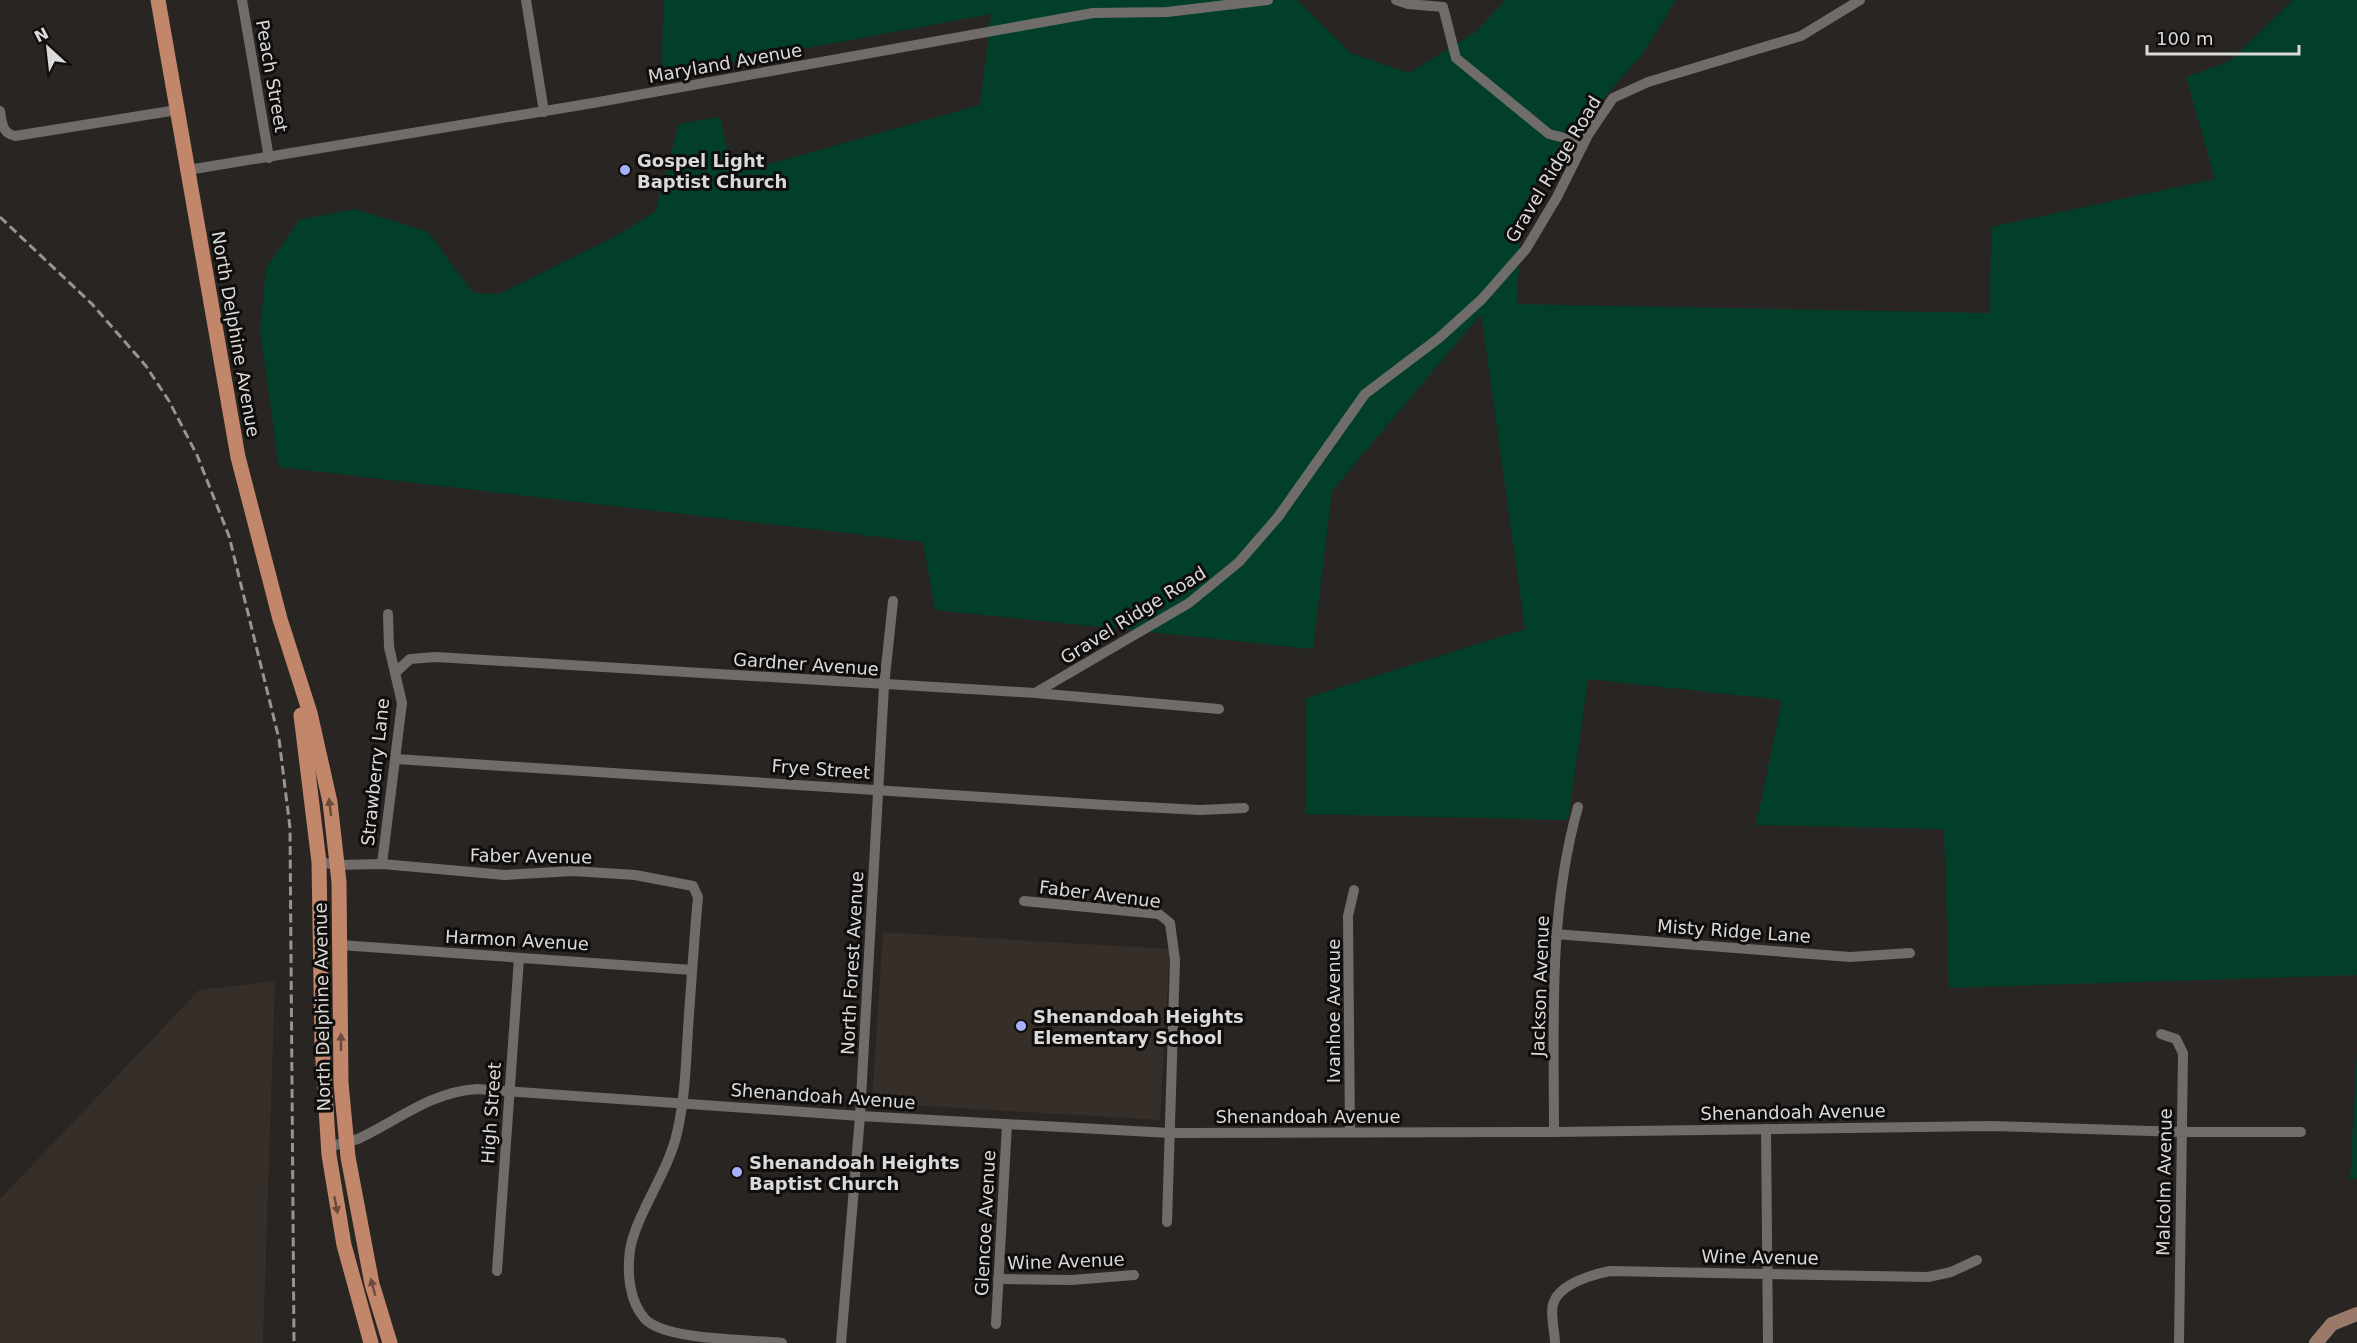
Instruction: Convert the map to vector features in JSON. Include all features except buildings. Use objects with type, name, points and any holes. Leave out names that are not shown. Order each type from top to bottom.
[{"type":"main road","name":"North Delphine Avenue","points":[[158,0],[238,457],[294,670],[307,748],[320,862],[322,1045],[328,1147],[344,1245],[371,1343]]},
{"type":"main road","name":"North Delphine Avenue","points":[[294,670],[310,713],[330,802],[337,865],[341,1083],[347,1142],[360,1230],[390,1343]]},
{"type":"street","name":"Peach Street","points":[[242,0],[269,158]]},
{"type":"street","points":[[526,0],[544,112]]},
{"type":"street","name":"Maryland Avenue","points":[[188,170],[544,112],[1094,13],[1167,12],[1268,0]]},
{"type":"street","points":[[1396,0],[1408,4],[1443,7],[1456,58],[1549,134],[1584,143]]},
{"type":"street","name":"Gravel Ridge Road","points":[[1035,693],[1146,630],[1212,586],[1253,547],[1296,493],[1365,394],[1439,338],[1482,299],[1526,249],[1584,143],[1613,98],[1648,82],[1801,36],[1860,0]]},
{"type":"street","points":[[0,111],[3,128],[10,135],[15,136],[177,110]]},
{"type":"street","name":"North Forest Avenue","points":[[841,1343],[860,1116],[884,686],[893,601]]},
{"type":"street","name":"Strawberry Lane","points":[[382,864],[402,703],[388,647],[388,614]]},
{"type":"street","name":"Gardner Avenue","points":[[396,672],[410,659],[436,657],[884,686],[1035,693],[1219,709]]},
{"type":"street","name":"Frye Street","points":[[396,759],[1106,806],[1200,810],[1244,808]]},
{"type":"street","name":"Jackson Avenue","points":[[1554,1132],[1555,934],[1568,841],[1578,807]]},
{"type":"street","name":"Faber Avenue","points":[[320,862],[337,865],[382,864],[505,875],[573,871],[635,875],[688,883],[696,891],[698,897],[692,969]]},
{"type":"street","name":"Ivanhoe Avenue","points":[[1350,1132],[1348,916],[1354,890]]},
{"type":"street","name":"Faber Avenue","points":[[1024,901],[1159,914],[1170,923],[1175,960],[1170,1133]]},
{"type":"street","name":"Misty Ridge Lane","points":[[1555,934],[1850,957],[1910,952]]},
{"type":"street","name":"Harmon Avenue","points":[[340,945],[692,969]]},
{"type":"street","name":"High Street","points":[[497,1271],[519,958]]},
{"type":"street","points":[[692,969],[682,1103],[673,1150],[635,1233],[630,1256],[630,1283],[634,1298],[645,1318],[653,1326],[671,1333],[782,1343]]},
{"type":"street","name":"Malcolm Avenue","points":[[2161,1034],[2176,1039],[2182,1048],[2178,1343]]},
{"type":"street","name":"Shenandoah Avenue","points":[[328,1147],[347,1142],[444,1094],[470,1089],[860,1116],[1170,1133],[1554,1132],[1991,1126],[2182,1132],[2301,1132]]},
{"type":"street","name":"Glencoe Avenue","points":[[996,1324],[1007,1124]]},
{"type":"street","points":[[1766,1129],[1768,1343]]},
{"type":"street","points":[[1167,1222],[1170,1133]]},
{"type":"street","name":"Wine Avenue","points":[[1555,1343],[1553,1307],[1558,1296],[1571,1285],[1610,1271],[1928,1277],[1951,1272],[1977,1260]]},
{"type":"street","name":"Wine Avenue","points":[[998,1279],[1072,1280],[1134,1275]]},
{"type":"street","points":[[2316,1343],[2327,1328],[2357,1314]]},
{"type":"shaded area","name":"Shenandoah Heights Elementary School","points":[[883,932],[1170,949],[1160,1120],[872,1103]]},
{"type":"shaded area","points":[[275,981],[263,1343],[0,1343],[0,1199],[199,990]]},
{"type":"green space","points":[[663,0],[1297,0],[1351,53],[1409,73],[1474,33],[1506,0],[1676,0],[1644,52],[1549,161],[1521,212],[1517,304],[1990,313],[1991,227],[2215,179],[2186,77],[2230,61],[2293,0],[2357,0],[2357,975],[1949,988],[1944,829],[1756,825],[1782,700],[1588,679],[1568,820],[1305,814],[1306,698],[1525,629],[1481,314],[1332,491],[1313,649],[935,610],[923,542],[279,467],[260,330],[266,268],[299,220],[355,209],[428,232],[473,293],[499,294],[614,237],[655,212],[679,124],[720,117],[733,174],[980,105],[991,14],[662,75]]},
{"type":"green space","points":[[2357,1050],[2357,1178],[2350,1181]]},
{"type":"railway","points":[[0,217],[92,304],[146,366],[169,401],[197,455],[229,536],[279,739],[290,828],[294,1343]]},
{"type":"place","name":"Gospel Light Baptist Church","points":[[625,170]]},
{"type":"place","name":"Shenandoah Heights Elementary School","points":[[1021,1026]]},
{"type":"place","name":"Shenandoah Heights Baptist Church","points":[[737,1172]]}]
